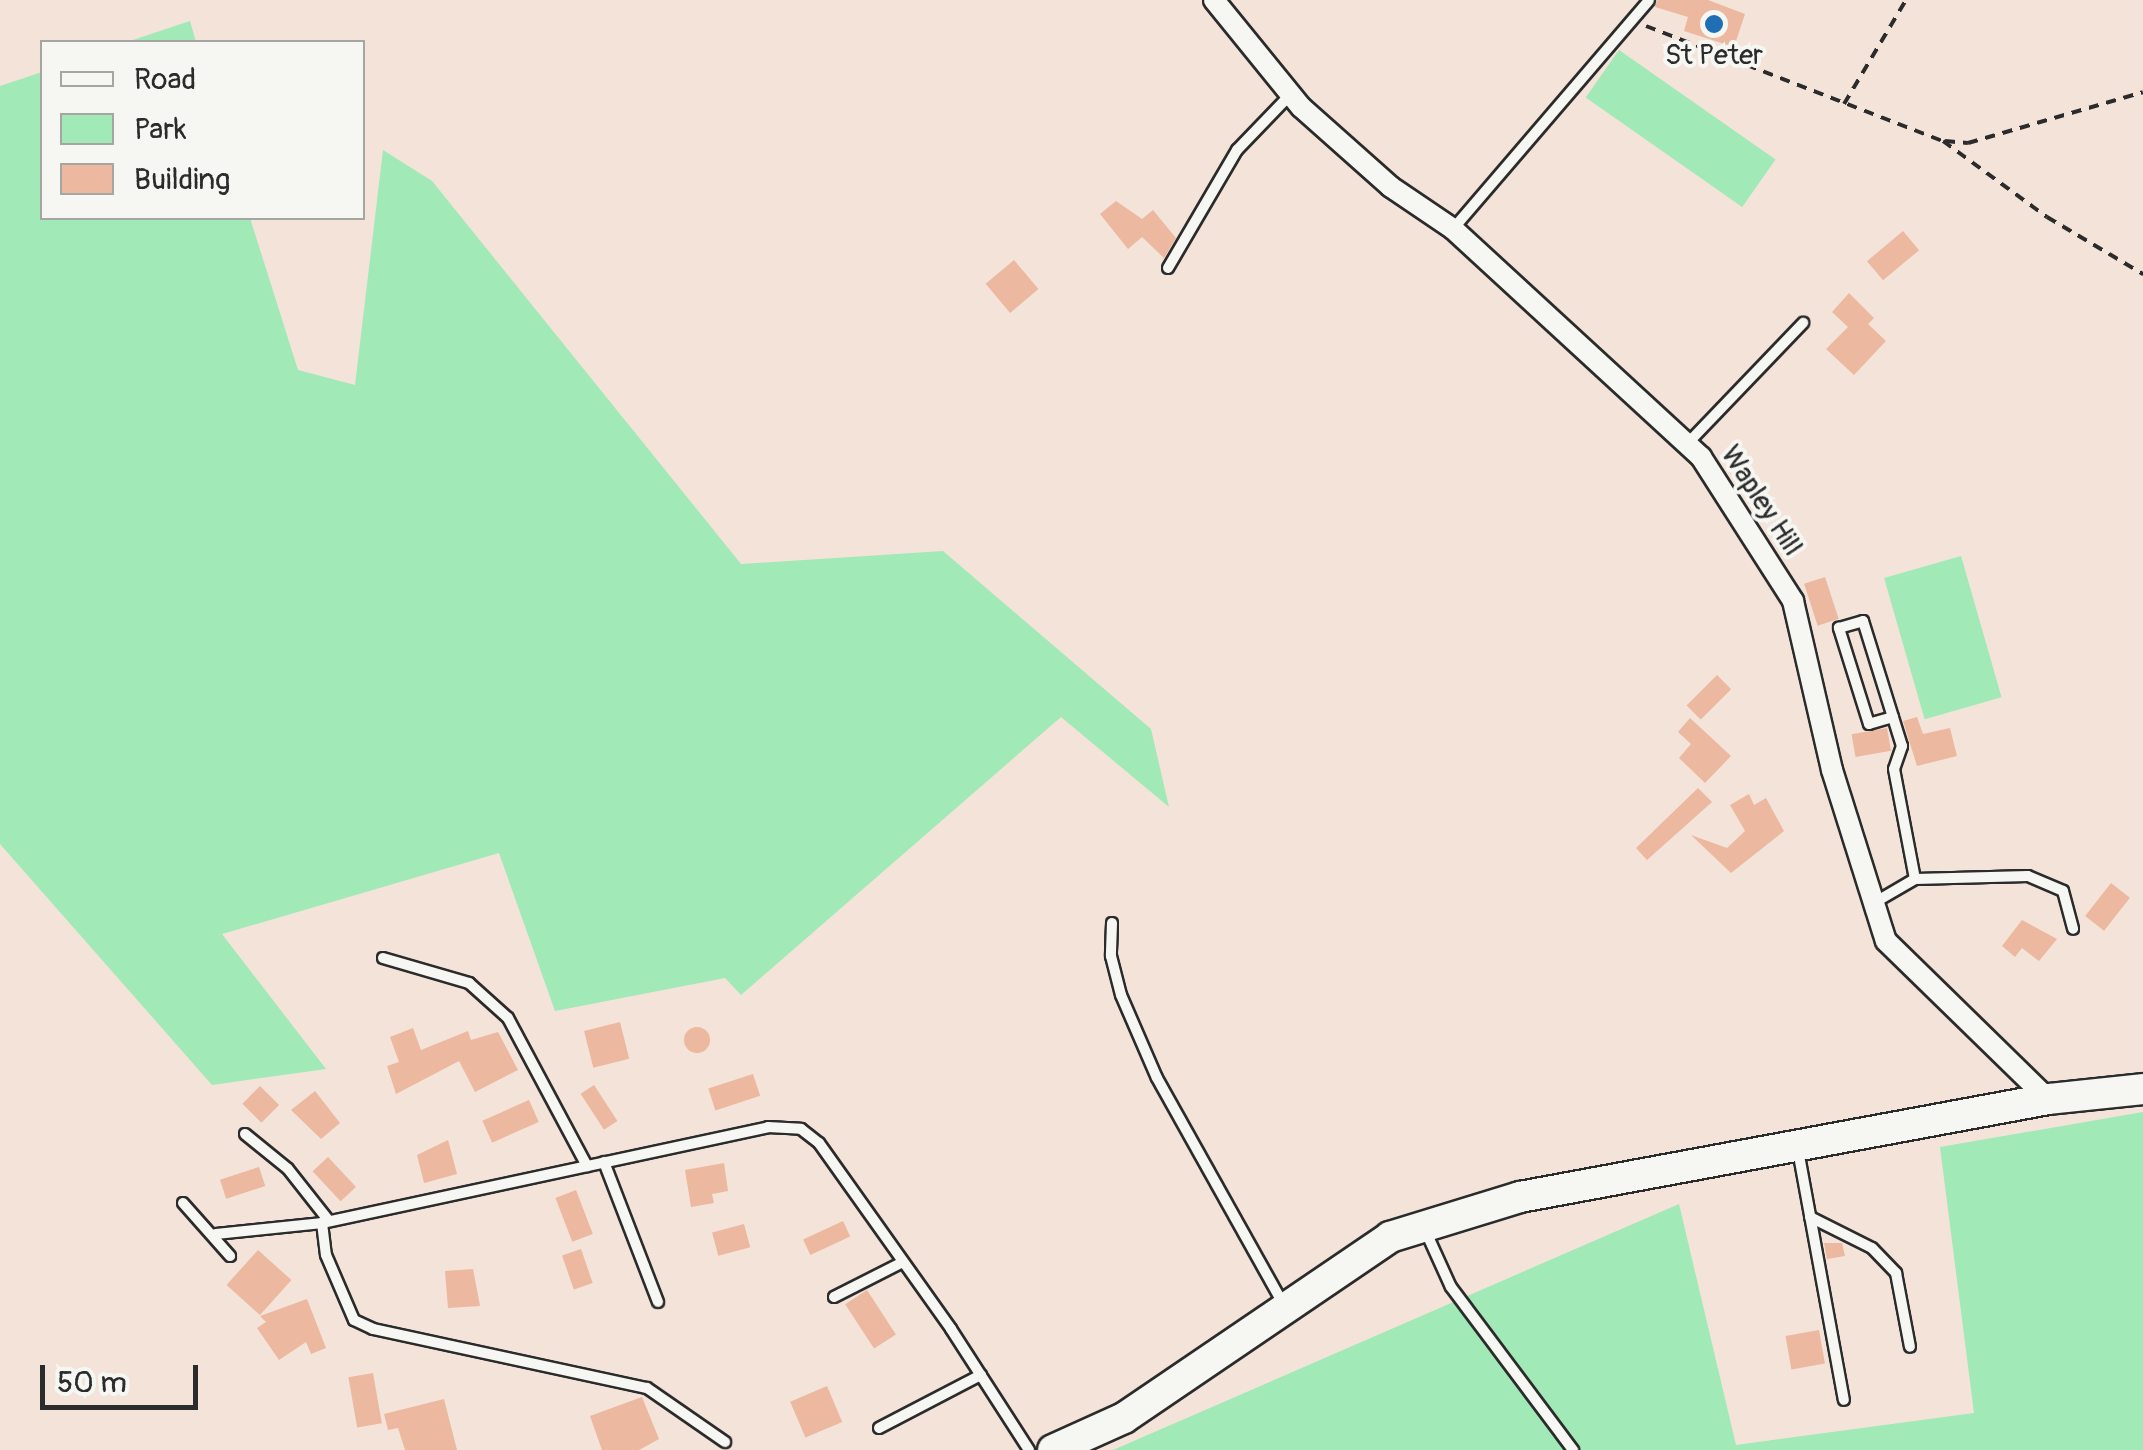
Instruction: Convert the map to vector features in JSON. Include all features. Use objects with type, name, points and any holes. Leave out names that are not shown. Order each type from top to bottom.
[{"type":"main road","points":[[1054,1450],[1124,1418],[1390,1237],[1520,1197],[1798,1149],[2048,1099],[2143,1089]]},
{"type":"street","name":"Wapley Hill","points":[[1214,0],[1290,94],[1391,186],[1454,229],[1688,444],[1793,601],[1871,904],[1886,941],[2048,1099]]},
{"type":"lane","points":[[1454,229],[1649,0]]},
{"type":"lane","points":[[1168,268],[1206,195],[1290,94]]},
{"type":"lane","points":[[1688,444],[1803,323]]},
{"type":"lane","points":[[1893,717],[1869,724],[1839,628],[1863,620],[1902,746],[1894,769],[1914,879]]},
{"type":"lane","points":[[1871,904],[1914,879],[2044,879],[2063,891],[2073,929]]},
{"type":"lane","points":[[1112,923],[1111,956],[1121,995],[1157,1078],[1286,1308]]},
{"type":"lane","points":[[384,958],[469,983],[508,1018],[587,1166]]},
{"type":"lane","points":[[216,1234],[325,1222],[768,1127],[800,1129],[818,1144],[903,1262],[1029,1450]]},
{"type":"lane","points":[[245,1134],[288,1169],[325,1222],[326,1255],[354,1320],[648,1388],[725,1442]]},
{"type":"lane","points":[[1798,1149],[1844,1400]]},
{"type":"lane","points":[[604,1162],[658,1302]]},
{"type":"lane","points":[[183,1203],[216,1234],[230,1256]]},
{"type":"lane","points":[[1810,1217],[1872,1248],[1896,1273],[1910,1347]]},
{"type":"lane","points":[[1424,1227],[1451,1287],[1572,1450]]},
{"type":"lane","points":[[834,1297],[903,1262]]},
{"type":"lane","points":[[880,1428],[980,1375]]},
{"type":"path","points":[[1844,104],[1906,0]]},
{"type":"path","points":[[1632,20],[1943,141],[1968,144],[2143,92]]},
{"type":"path","points":[[1943,141],[2047,218],[2143,274]]},
{"type":"green space","points":[[190,21],[195,40],[133,40]]},
{"type":"green space","points":[[1619,50],[1775,160],[1742,207],[1586,98]]},
{"type":"green space","points":[[40,73],[40,220],[251,220],[298,370],[355,385],[383,150],[432,181],[741,564],[943,551],[1151,729],[1169,807],[1061,717],[741,995],[725,978],[555,1011],[499,853],[222,934],[326,1069],[212,1085],[0,844],[0,86]]},
{"type":"green space","points":[[1961,556],[2002,697],[1925,719],[1884,578]]},
{"type":"green space","points":[[2143,1112],[2143,1450],[1113,1450],[1679,1204],[1736,1445],[1974,1413],[1940,1147]]},
{"type":"building","name":"St Peter","points":[[1658,0],[1708,0],[1745,14],[1734,47],[1684,31],[1688,17],[1655,7]]},
{"type":"building","points":[[1116,201],[1142,219],[1153,210],[1176,238],[1164,258],[1142,237],[1128,249],[1100,214]]},
{"type":"building","points":[[1903,231],[1919,250],[1883,280],[1867,261]]},
{"type":"building","points":[[1014,260],[1038,289],[1010,313],[986,284]]},
{"type":"building","points":[[1849,293],[1874,318],[1868,324],[1886,341],[1854,375],[1826,349],[1848,327],[1832,312]]},
{"type":"building","points":[[1825,577],[1839,619],[1818,626],[1804,584]]},
{"type":"building","points":[[1717,675],[1731,689],[1701,720],[1687,705]]},
{"type":"building","points":[[1917,717],[1923,734],[1950,728],[1957,756],[1917,766],[1903,721]]},
{"type":"building","points":[[1690,718],[1731,756],[1705,783],[1679,758],[1691,744],[1678,732]]},
{"type":"building","points":[[1887,728],[1891,751],[1856,757],[1852,734]]},
{"type":"building","points":[[1698,788],[1712,802],[1647,860],[1636,848]]},
{"type":"building","points":[[1749,794],[1754,805],[1766,798],[1784,831],[1731,873],[1691,835],[1727,848],[1745,831],[1730,805]]},
{"type":"building","points":[[2111,883],[2130,898],[2104,931],[2085,916]]},
{"type":"building","points":[[2022,920],[2057,939],[2039,961],[2022,948],[2015,957],[2002,946]]},
{"type":"building","points":[[620,1022],[629,1059],[593,1068],[584,1031]]},
{"type":"building","points":[[697,1027],[706,1031],[710,1040],[706,1049],[697,1053],[688,1049],[684,1040],[688,1031]]},
{"type":"building","points":[[413,1028],[421,1050],[468,1031],[471,1040],[498,1032],[518,1070],[475,1092],[459,1061],[396,1094],[387,1066],[399,1062],[390,1037]]},
{"type":"building","points":[[753,1074],[760,1096],[715,1110],[708,1089]]},
{"type":"building","points":[[594,1085],[617,1121],[604,1130],[581,1094]]},
{"type":"building","points":[[260,1086],[279,1105],[261,1123],[242,1104]]},
{"type":"building","points":[[315,1091],[340,1123],[321,1139],[291,1110]]},
{"type":"building","points":[[529,1100],[539,1122],[492,1143],[482,1121]]},
{"type":"building","points":[[448,1140],[457,1174],[424,1183],[417,1155]]},
{"type":"building","points":[[328,1157],[356,1187],[341,1201],[313,1171]]},
{"type":"building","points":[[724,1163],[728,1191],[712,1194],[714,1203],[691,1207],[685,1170]]},
{"type":"building","points":[[259,1167],[265,1186],[226,1199],[220,1180]]},
{"type":"building","points":[[576,1190],[593,1234],[572,1242],[555,1198]]},
{"type":"building","points":[[843,1221],[850,1236],[810,1255],[803,1240]]},
{"type":"building","points":[[744,1224],[750,1247],[718,1256],[712,1233]]},
{"type":"building","points":[[1824,1243],[1842,1243],[1845,1256],[1827,1259]]},
{"type":"building","points":[[581,1249],[593,1283],[574,1290],[562,1256]]},
{"type":"building","points":[[258,1250],[291,1280],[260,1315],[227,1285]]},
{"type":"building","points":[[473,1269],[480,1306],[448,1308],[445,1271]]},
{"type":"building","points":[[867,1290],[896,1334],[874,1349],[845,1304]]},
{"type":"building","points":[[307,1299],[326,1348],[311,1354],[306,1342],[279,1360],[257,1328],[266,1322],[260,1316]]},
{"type":"building","points":[[1819,1330],[1825,1363],[1791,1369],[1786,1336]]},
{"type":"building","points":[[373,1373],[382,1423],[357,1428],[348,1377]]},
{"type":"building","points":[[827,1386],[842,1422],[805,1438],[790,1402]]},
{"type":"building","points":[[642,1397],[659,1439],[639,1450],[602,1450],[590,1416]]},
{"type":"building","points":[[444,1399],[457,1450],[405,1450],[398,1428],[388,1430],[384,1414]]},
{"type":"place","name":"St Peter","points":[[1714,24]]}]
